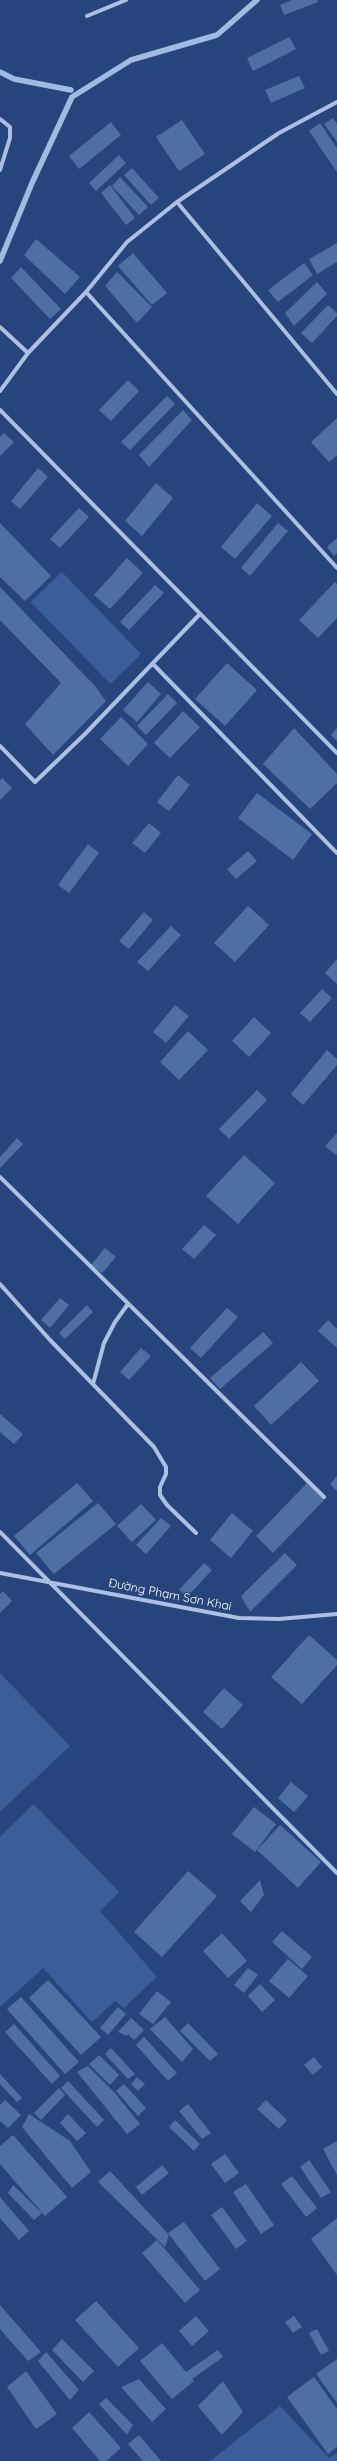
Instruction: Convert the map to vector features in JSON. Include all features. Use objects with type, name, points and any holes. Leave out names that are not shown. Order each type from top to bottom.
[{"type":"street","points":[[87,16],[126,0]]},
{"type":"street","points":[[0,391],[28,353],[86,292],[127,242],[177,202],[279,133],[337,102]]},
{"type":"street","points":[[0,119],[10,127],[10,138],[0,170]]},
{"type":"street","points":[[177,202],[337,394]]},
{"type":"street","points":[[86,292],[337,568]]},
{"type":"street","points":[[0,328],[28,353]]},
{"type":"street","points":[[0,410],[337,753]]},
{"type":"street","points":[[0,746],[35,782],[200,615]]},
{"type":"street","points":[[153,664],[337,853]]},
{"type":"street","points":[[0,1177],[324,1497]]},
{"type":"street","points":[[0,1284],[93,1384],[154,1446],[166,1467],[166,1474],[160,1487],[160,1495],[167,1505],[196,1533]]},
{"type":"street","points":[[93,1384],[104,1343],[114,1322],[128,1304]]},
{"type":"street","points":[[0,1532],[337,1873]]},
{"type":"street","name":"Đường Phạm Sơn Khai","points":[[0,1573],[239,1618],[279,1619],[337,1614]]},
{"type":"shaded area","points":[[62,572],[141,654],[110,684],[31,602]]},
{"type":"shaded area","points":[[0,1673],[70,1746],[0,1812]]},
{"type":"shaded area","points":[[34,1804],[119,1892],[100,1911],[157,1977],[124,2008],[115,2001],[92,2022],[43,1968],[0,2007],[0,1837]]},
{"type":"shaded area","points":[[280,2406],[329,2458],[337,2453],[337,2461],[210,2461]]},
{"type":"building","points":[[292,0],[317,0],[318,2],[284,15],[280,5]]},
{"type":"building","points":[[289,37],[296,49],[253,71],[247,58]]},
{"type":"building","points":[[299,76],[305,88],[271,103],[265,90]]},
{"type":"building","points":[[333,118],[337,124],[337,142],[324,124]]},
{"type":"building","points":[[182,120],[205,154],[179,171],[156,137]]},
{"type":"building","points":[[111,122],[121,135],[79,169],[69,156]]},
{"type":"building","points":[[320,123],[337,148],[337,172],[309,131]]},
{"type":"building","points":[[119,155],[126,163],[96,191],[89,183]]},
{"type":"building","points":[[132,168],[159,198],[151,205],[124,175]]},
{"type":"building","points":[[120,177],[148,207],[139,215],[112,186]]},
{"type":"building","points":[[110,185],[135,218],[126,225],[101,193]]},
{"type":"building","points":[[36,239],[80,277],[65,294],[24,255]]},
{"type":"building","points":[[337,243],[337,262],[317,274],[309,259]]},
{"type":"building","points":[[133,253],[167,293],[152,305],[118,266]]},
{"type":"building","points":[[304,263],[313,275],[278,302],[268,290]]},
{"type":"building","points":[[21,267],[61,309],[50,319],[11,278]]},
{"type":"building","points":[[117,272],[152,307],[137,323],[105,286]]},
{"type":"building","points":[[317,282],[327,294],[294,326],[285,313]]},
{"type":"building","points":[[328,305],[337,313],[337,316],[312,343],[301,333]]},
{"type":"building","points":[[128,380],[139,391],[111,421],[99,410]]},
{"type":"building","points":[[167,396],[175,404],[130,450],[121,442]]},
{"type":"building","points":[[183,410],[192,420],[149,467],[139,455]]},
{"type":"building","points":[[337,418],[337,455],[329,462],[311,442]]},
{"type":"building","points":[[4,433],[14,442],[0,456],[0,437]]},
{"type":"building","points":[[38,468],[48,477],[20,509],[11,501]]},
{"type":"building","points":[[156,483],[173,498],[142,536],[125,521]]},
{"type":"building","points":[[257,503],[272,516],[235,559],[221,547]]},
{"type":"building","points":[[79,508],[89,517],[60,548],[50,539]]},
{"type":"building","points":[[0,523],[51,576],[25,601],[0,577]]},
{"type":"building","points":[[278,523],[288,531],[250,576],[241,568]]},
{"type":"building","points":[[337,538],[337,553],[334,556],[327,547]]},
{"type":"building","points":[[127,558],[143,573],[110,609],[94,595]]},
{"type":"building","points":[[335,582],[337,584],[337,618],[318,638],[299,620]]},
{"type":"building","points":[[155,585],[164,593],[129,630],[120,622]]},
{"type":"building","points":[[0,587],[95,686],[106,701],[53,755],[25,724],[61,683],[0,620]]},
{"type":"building","points":[[227,663],[257,690],[225,726],[195,699]]},
{"type":"building","points":[[148,682],[161,694],[137,722],[123,710]]},
{"type":"building","points":[[168,694],[177,703],[146,735],[137,726]]},
{"type":"building","points":[[183,711],[200,727],[170,758],[154,743]]},
{"type":"building","points":[[121,717],[148,744],[128,766],[100,739]]},
{"type":"building","points":[[294,728],[337,774],[337,783],[310,809],[263,764]]},
{"type":"building","points":[[337,728],[337,741],[331,735]]},
{"type":"building","points":[[178,775],[190,785],[169,811],[157,802]]},
{"type":"building","points":[[2,778],[12,788],[0,800],[0,781]]},
{"type":"building","points":[[257,793],[312,834],[293,860],[238,818]]},
{"type":"building","points":[[149,823],[161,833],[145,853],[132,843]]},
{"type":"building","points":[[88,844],[99,853],[69,893],[58,885]]},
{"type":"building","points":[[248,851],[257,861],[236,879],[227,869]]},
{"type":"building","points":[[248,906],[269,925],[235,962],[214,943]]},
{"type":"building","points":[[144,912],[153,920],[129,949],[119,941]]},
{"type":"building","points":[[171,926],[181,935],[148,971],[137,962]]},
{"type":"building","points":[[337,959],[337,984],[325,973]]},
{"type":"building","points":[[322,989],[332,998],[310,1022],[300,1013]]},
{"type":"building","points":[[175,1005],[189,1016],[166,1043],[153,1032]]},
{"type":"building","points":[[254,1017],[271,1033],[249,1057],[232,1041]]},
{"type":"building","points":[[188,1031],[208,1050],[179,1080],[160,1062]]},
{"type":"building","points":[[327,1050],[337,1059],[337,1065],[303,1105],[291,1094]]},
{"type":"building","points":[[257,1090],[267,1100],[229,1139],[219,1129]]},
{"type":"building","points":[[337,1133],[337,1154],[336,1155],[325,1146]]},
{"type":"building","points":[[17,1138],[23,1144],[0,1168],[0,1157]]},
{"type":"building","points":[[244,1155],[275,1183],[238,1224],[206,1196]]},
{"type":"building","points":[[204,1225],[216,1235],[194,1259],[182,1249]]},
{"type":"building","points":[[105,1248],[116,1257],[102,1273],[91,1265]]},
{"type":"building","points":[[60,1298],[69,1305],[50,1328],[41,1320]]},
{"type":"building","points":[[87,1305],[93,1312],[65,1339],[59,1333]]},
{"type":"building","points":[[227,1308],[238,1317],[201,1358],[190,1348]]},
{"type":"building","points":[[328,1320],[337,1329],[337,1348],[318,1331]]},
{"type":"building","points":[[263,1332],[273,1343],[220,1389],[210,1378]]},
{"type":"building","points":[[141,1348],[151,1356],[129,1380],[120,1372]]},
{"type":"building","points":[[301,1362],[319,1381],[271,1425],[254,1406]]},
{"type":"building","points":[[0,1414],[23,1434],[14,1444],[0,1432]]},
{"type":"building","points":[[337,1476],[337,1491],[330,1484]]},
{"type":"building","points":[[77,1483],[93,1501],[30,1555],[14,1536]]},
{"type":"building","points":[[307,1483],[324,1500],[273,1553],[256,1536]]},
{"type":"building","points":[[98,1503],[116,1524],[54,1574],[36,1553]]},
{"type":"building","points":[[141,1504],[156,1520],[132,1542],[117,1526]]},
{"type":"building","points":[[232,1513],[253,1531],[231,1558],[210,1540]]},
{"type":"building","points":[[161,1518],[171,1526],[146,1554],[136,1545]]},
{"type":"building","points":[[285,1553],[297,1565],[250,1612],[241,1596]]},
{"type":"building","points":[[204,1563],[212,1570],[187,1597],[179,1590]]},
{"type":"building","points":[[3,1591],[12,1601],[0,1613],[0,1594]]},
{"type":"building","points":[[309,1635],[337,1660],[337,1665],[302,1704],[271,1677]]},
{"type":"building","points":[[224,1688],[243,1705],[222,1729],[203,1712]]},
{"type":"building","points":[[291,1782],[308,1796],[294,1812],[278,1798]]},
{"type":"building","points":[[254,1807],[276,1824],[255,1852],[232,1834]]},
{"type":"building","points":[[280,1825],[321,1862],[298,1888],[257,1850]]},
{"type":"building","points":[[188,1871],[217,1896],[162,1957],[134,1932]]},
{"type":"building","points":[[260,1880],[264,1895],[251,1912],[240,1901]]},
{"type":"building","points":[[282,1931],[312,1957],[302,1969],[272,1942]]},
{"type":"building","points":[[222,1933],[247,1961],[228,1978],[203,1951]]},
{"type":"building","points":[[288,1959],[308,1976],[289,1998],[269,1981]]},
{"type":"building","points":[[248,1968],[258,1975],[244,1993],[234,1985]]},
{"type":"building","points":[[48,1980],[101,2037],[81,2055],[29,1998]]},
{"type":"building","points":[[260,1984],[275,2000],[262,2012],[248,1996]]},
{"type":"building","points":[[157,1991],[171,2002],[153,2024],[139,2014]]},
{"type":"building","points":[[21,1997],[79,2062],[65,2074],[7,2009]]},
{"type":"building","points":[[118,2007],[126,2014],[108,2035],[100,2028]]},
{"type":"building","points":[[165,2017],[193,2049],[182,2062],[150,2029]]},
{"type":"building","points":[[131,2018],[144,2030],[134,2040],[128,2034],[127,2036],[118,2032]]},
{"type":"building","points":[[188,2023],[218,2054],[210,2061],[180,2031]]},
{"type":"building","points":[[14,2024],[60,2076],[52,2084],[5,2032]]},
{"type":"building","points":[[144,2037],[177,2073],[168,2081],[136,2045]]},
{"type":"building","points":[[111,2048],[135,2074],[128,2079],[105,2054]]},
{"type":"building","points":[[99,2055],[119,2075],[110,2085],[89,2064]]},
{"type":"building","points":[[314,2057],[322,2067],[313,2075],[304,2065]]},
{"type":"building","points":[[88,2066],[114,2092],[140,2124],[127,2134],[77,2072]]},
{"type":"building","points":[[0,2074],[22,2098],[17,2102],[0,2084]]},
{"type":"building","points":[[137,2077],[145,2084],[138,2091],[131,2084]]},
{"type":"building","points":[[68,2081],[104,2120],[97,2127],[61,2088]]},
{"type":"building","points":[[124,2084],[146,2108],[138,2116],[116,2091]]},
{"type":"building","points":[[59,2088],[65,2095],[41,2120],[34,2113]]},
{"type":"building","points":[[5,2100],[21,2115],[8,2128],[0,2121],[0,2105]]},
{"type":"building","points":[[266,2100],[287,2120],[279,2129],[257,2109]]},
{"type":"building","points":[[188,2104],[211,2133],[202,2139],[179,2111]]},
{"type":"building","points":[[29,2114],[70,2141],[91,2172],[72,2188],[22,2127]]},
{"type":"building","points":[[68,2114],[86,2133],[77,2141],[60,2123]]},
{"type":"building","points":[[175,2120],[200,2144],[194,2151],[169,2127]]},
{"type":"building","points":[[13,2135],[67,2197],[45,2216],[0,2164],[0,2146]]},
{"type":"building","points":[[337,2141],[337,2175],[323,2149]]},
{"type":"building","points":[[225,2154],[239,2173],[225,2183],[211,2164]]},
{"type":"building","points":[[309,2160],[331,2192],[321,2198],[300,2167]]},
{"type":"building","points":[[162,2165],[169,2173],[142,2195],[136,2187]]},
{"type":"building","points":[[110,2171],[169,2235],[165,2247],[98,2182]]},
{"type":"building","points":[[292,2176],[317,2208],[306,2217],[281,2184]]},
{"type":"building","points":[[246,2184],[274,2225],[261,2234],[233,2192]]},
{"type":"building","points":[[13,2185],[42,2213],[34,2220],[8,2193]]},
{"type":"building","points":[[0,2197],[29,2231],[19,2240],[0,2218]]},
{"type":"building","points":[[222,2207],[247,2241],[236,2249],[211,2215]]},
{"type":"building","points":[[337,2218],[337,2275],[311,2239]]},
{"type":"building","points":[[184,2222],[220,2269],[205,2281],[168,2233]]},
{"type":"building","points":[[157,2240],[200,2290],[185,2303],[142,2253]]},
{"type":"building","points":[[96,2301],[139,2348],[118,2367],[75,2320]]},
{"type":"building","points":[[0,2305],[41,2352],[28,2361],[0,2329]]},
{"type":"building","points":[[196,2316],[209,2331],[192,2346],[179,2331]]},
{"type":"building","points":[[294,2316],[302,2327],[293,2333],[285,2322]]},
{"type":"building","points":[[317,2329],[329,2351],[321,2355],[309,2333]]},
{"type":"building","points":[[62,2339],[94,2371],[83,2382],[52,2350]]},
{"type":"building","points":[[162,2343],[186,2372],[218,2350],[223,2357],[192,2379],[194,2381],[172,2399],[140,2361]]},
{"type":"building","points":[[46,2352],[79,2390],[70,2400],[38,2361]]},
{"type":"building","points":[[337,2359],[337,2403],[316,2374]]},
{"type":"building","points":[[26,2371],[57,2414],[36,2429],[7,2387]]},
{"type":"building","points":[[314,2377],[337,2409],[337,2447],[328,2454],[287,2397]]},
{"type":"building","points":[[139,2379],[166,2409],[152,2422],[121,2387]]},
{"type":"building","points":[[223,2381],[243,2412],[222,2435],[198,2406]]},
{"type":"building","points":[[106,2398],[133,2425],[127,2435],[99,2404]]},
{"type":"building","points":[[89,2412],[121,2448],[106,2461],[100,2461],[72,2428]]},
{"type":"building","points":[[139,2435],[161,2461],[143,2461],[128,2444]]},
{"type":"waterway","points":[[0,261],[32,183],[72,97],[131,60],[217,35],[257,0]]},
{"type":"waterway","points":[[0,72],[14,79],[71,90]]}]
